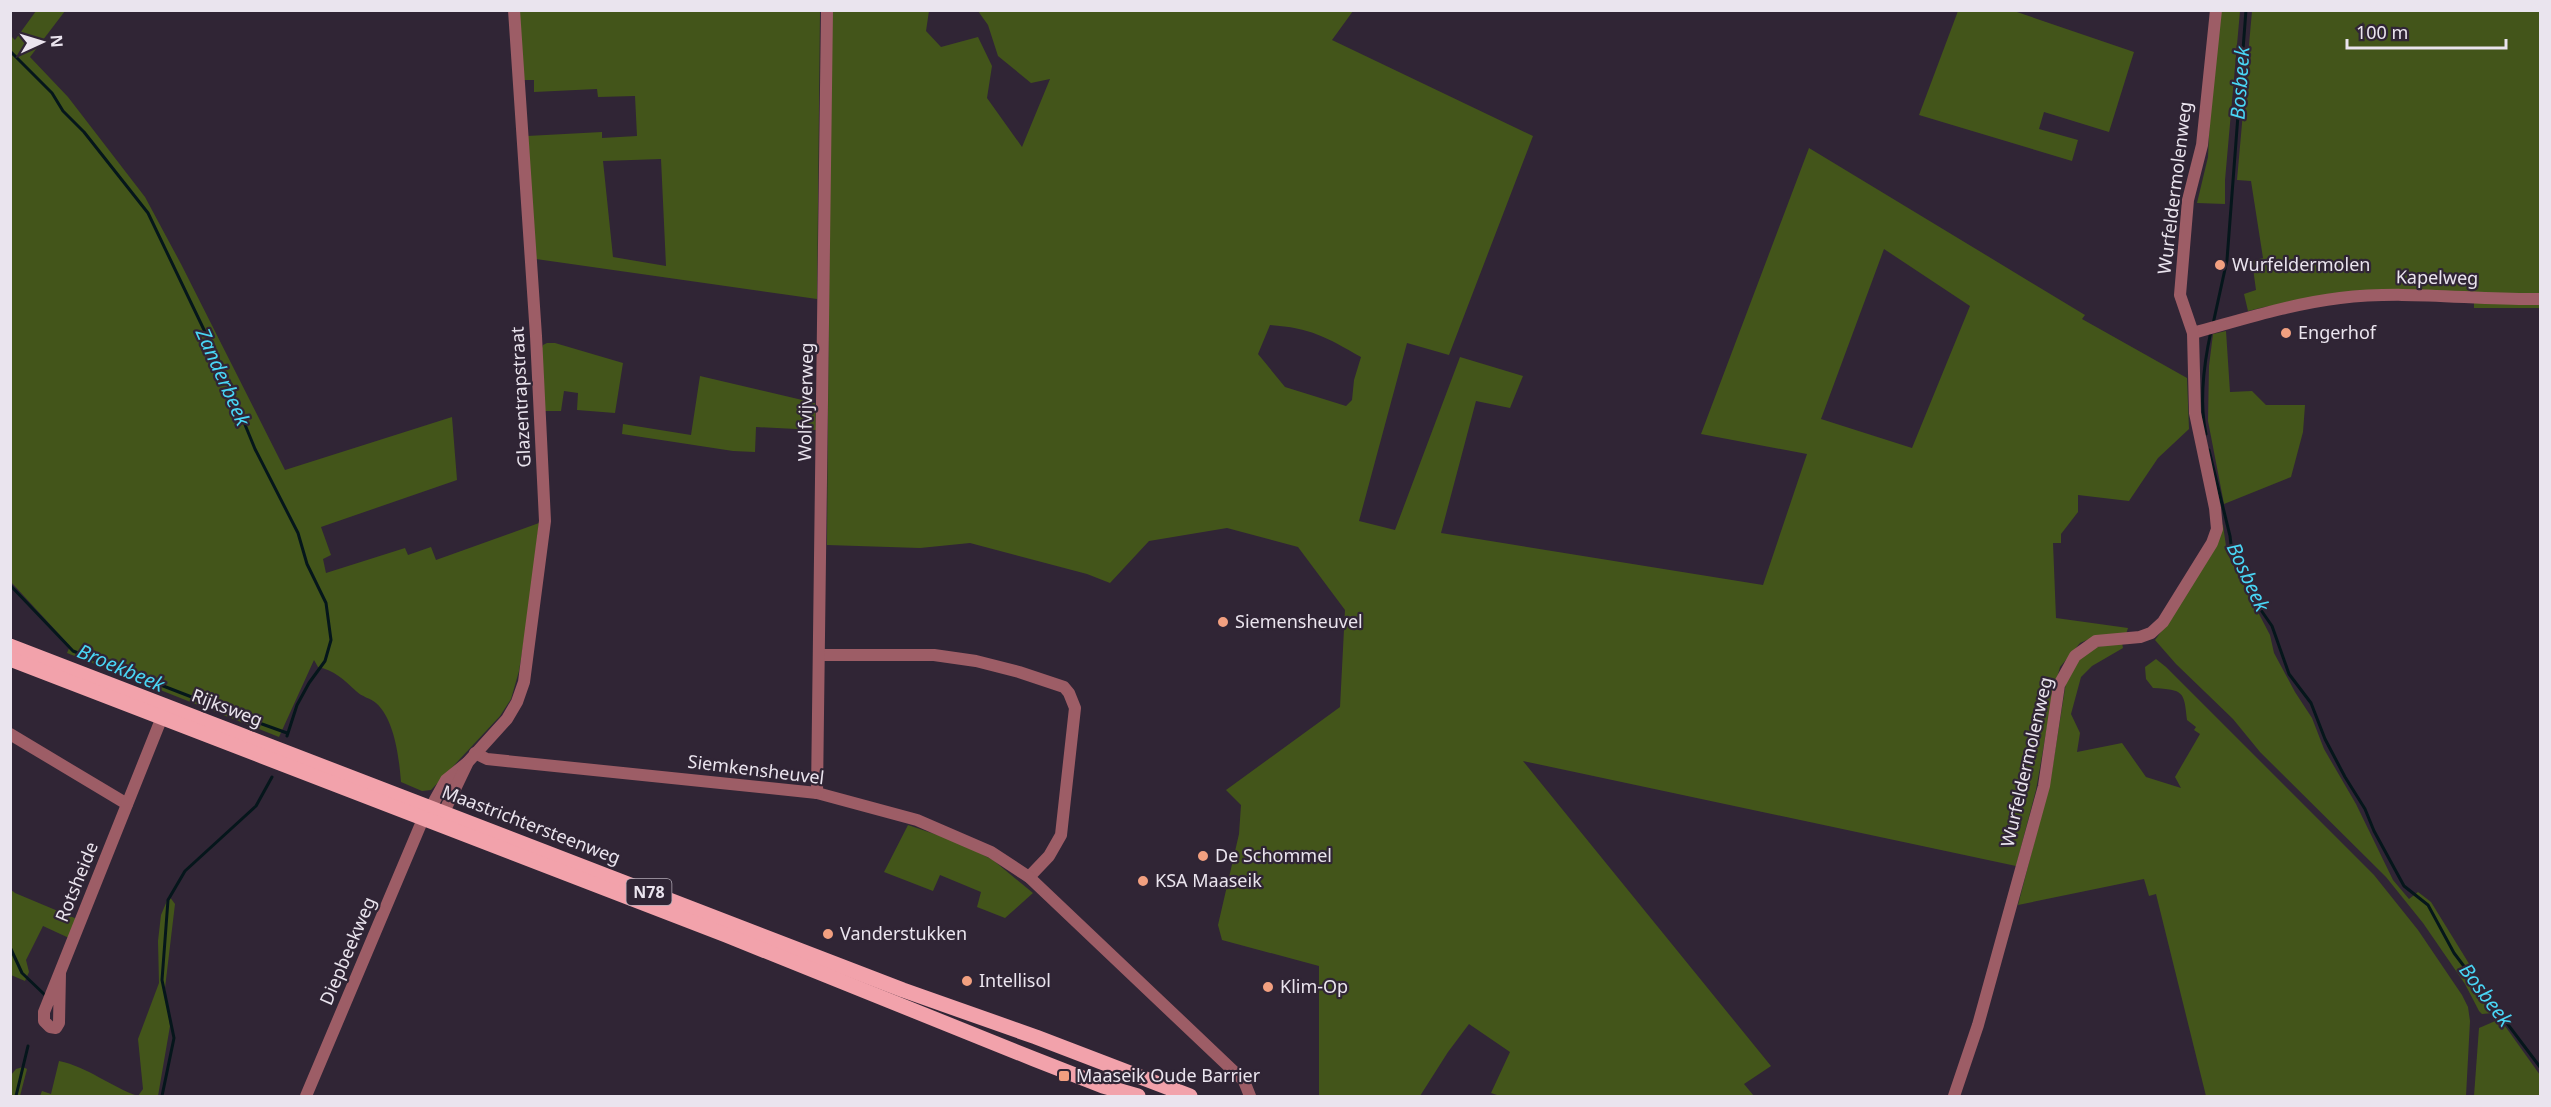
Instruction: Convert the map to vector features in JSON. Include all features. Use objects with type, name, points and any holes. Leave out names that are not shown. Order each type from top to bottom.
[{"type":"main road","name":"Rijksweg","points":[[10,646],[393,800]]},
{"type":"main road","name":"Rijksweg","points":[[10,658],[162,717],[393,800]]},
{"type":"main road","name":"Maastrichtersteenweg","points":[[393,800],[1190,1096]]},
{"type":"main road","name":"Maastrichtersteenweg","points":[[433,813],[1034,1059],[1137,1096]]},
{"type":"main road","points":[[1034,1059],[1037,1046],[1050,1043]]},
{"type":"street","name":"Glazentrapstraat","points":[[433,813],[472,758],[507,719],[517,702],[524,682],[545,521],[536,336],[514,10]]},
{"type":"street","name":"Wolfvijverweg","points":[[817,793],[827,10]]},
{"type":"street","name":"Wurfeldermolenweg","points":[[1954,1096],[1976,1033],[2044,786],[2059,685],[2075,656],[2096,641],[2140,637],[2151,633],[2163,622],[2212,543],[2217,529],[2215,508],[2195,413],[2193,333],[2180,295],[2188,200],[2202,145],[2205,94],[2216,10]]},
{"type":"street","name":"Kapelweg","points":[[2193,333],[2272,311],[2339,298],[2388,295],[2541,298]]},
{"type":"street","points":[[820,655],[934,655],[976,661],[1064,687],[1070,693],[1076,708],[1061,835],[1049,856],[1029,877]]},
{"type":"street","name":"Rotsheide","points":[[60,973],[162,717]]},
{"type":"street","points":[[10,734],[128,804]]},
{"type":"street","name":"Siemkensheuvel","points":[[472,758],[817,793],[917,820],[991,852],[1029,877],[1244,1081],[1250,1096]]},
{"type":"street","name":"Diepbeekweg","points":[[306,1096],[433,813]]},
{"type":"green space","points":[[36,11],[65,11],[30,57],[68,97],[145,197],[285,470],[452,417],[457,480],[321,527],[331,555],[323,559],[326,573],[405,548],[408,555],[431,547],[436,560],[539,523],[529,609],[519,671],[511,699],[500,716],[431,790],[422,791],[401,782],[392,729],[388,719],[376,703],[358,693],[334,673],[318,667],[314,660],[279,737],[67,653],[70,646],[11,582],[10,35],[15,40]]},
{"type":"green space","points":[[518,11],[820,11],[817,299],[536,259],[527,136],[602,132],[602,138],[637,136],[635,96],[598,97],[597,89],[534,92],[534,80],[524,80]],"holes":[[[661,159],[666,266],[613,257],[603,161]]]},
{"type":"green space","points":[[831,11],[929,11],[926,31],[941,47],[978,37],[992,66],[987,98],[1022,147],[1050,79],[1031,83],[998,56],[988,25],[978,11],[1353,11],[1332,40],[1533,136],[1449,355],[1407,343],[1359,521],[1395,530],[1460,357],[1523,376],[1510,408],[1476,401],[1441,533],[1763,585],[1807,454],[1701,434],[1809,148],[2085,315],[2082,319],[2187,378],[2189,429],[2158,458],[2129,501],[2078,495],[2078,512],[2061,534],[2061,543],[2053,543],[2056,618],[2128,628],[2126,634],[2096,636],[2080,643],[2060,667],[2053,693],[2036,790],[2016,866],[1523,761],[1771,1066],[1744,1084],[1754,1096],[1500,1096],[1491,1093],[1510,1052],[1469,1024],[1420,1096],[1319,1096],[1319,966],[1222,940],[1218,925],[1239,834],[1241,805],[1226,790],[1340,707],[1345,610],[1298,547],[1227,528],[1149,541],[1110,583],[1087,574],[970,543],[920,548],[827,545]],"holes":[[[1884,249],[1970,306],[1912,448],[1821,419]],[[1270,325],[1308,331],[1361,357],[1354,380],[1352,400],[1346,406],[1285,387],[1258,354]]]},
{"type":"green space","points":[[1958,11],[2014,11],[2134,52],[2109,132],[2044,112],[2039,129],[2078,140],[2072,161],[1919,115]]},
{"type":"green space","points":[[2220,11],[2240,11],[2225,180],[2225,204],[2197,203],[2208,157],[2212,71]]},
{"type":"green space","points":[[2252,11],[2540,11],[2540,308],[2474,308],[2474,293],[2269,306],[2248,311],[2244,294],[2256,290],[2252,261],[2263,258],[2251,181],[2237,180]]},
{"type":"green space","points":[[2226,331],[2230,392],[2252,391],[2266,405],[2305,405],[2303,432],[2291,477],[2224,504],[2208,421],[2209,366],[2213,334]]},
{"type":"green space","points":[[555,343],[623,363],[615,413],[577,410],[578,393],[564,391],[561,411],[544,411],[541,351],[543,345]]},
{"type":"green space","points":[[700,376],[815,403],[816,430],[756,427],[755,452],[733,451],[622,434],[623,424],[691,435]]},
{"type":"green space","points":[[2221,524],[2227,553],[2270,635],[2274,653],[2312,718],[2324,749],[2356,804],[2393,880],[2409,899],[2418,892],[2431,902],[2476,975],[2470,980],[2493,1013],[2482,1014],[2479,1011],[2465,984],[2423,923],[2386,877],[2260,752],[2233,719],[2176,664],[2155,640],[2171,618]]},
{"type":"green space","points":[[2122,643],[2123,648],[2092,666],[2081,677],[2071,714],[2080,733],[2077,752],[2122,743],[2146,777],[2181,788],[2175,777],[2200,734],[2194,730],[2196,727],[2187,720],[2185,703],[2180,694],[2177,691],[2153,688],[2146,679],[2145,667],[2156,659],[2166,667],[2374,875],[2418,930],[2468,1007],[2470,1021],[2466,1096],[2206,1096],[2156,894],[2149,896],[2144,879],[2018,905],[2051,777],[2066,682],[2080,658],[2096,647]]},
{"type":"green space","points":[[908,825],[958,842],[993,860],[1033,893],[1005,918],[977,907],[981,892],[940,875],[933,891],[884,872]]},
{"type":"green space","points":[[10,889],[77,919],[69,938],[43,926],[26,960],[29,972],[25,981],[11,975]]},
{"type":"green space","points":[[169,896],[175,904],[165,988],[170,1026],[158,1096],[138,1096],[143,1089],[138,1039],[159,983],[158,941],[161,915]]},
{"type":"green space","points":[[2500,1019],[2540,1075],[2540,1096],[2474,1096],[2479,1028]]},
{"type":"green space","points":[[59,1061],[80,1068],[138,1096],[40,1096],[42,1091],[51,1094]]},
{"type":"green space","points":[[23,1067],[27,1069],[20,1096],[11,1096],[11,1075],[16,1069]]},
{"type":"waterway","name":"Bosbeek","points":[[2213,324],[2227,260],[2246,10]]},
{"type":"waterway","name":"Zanderbeek","points":[[10,51],[52,93],[63,111],[84,132],[148,213],[218,359],[255,449],[298,533],[307,564],[326,603],[331,640],[325,661],[297,705],[287,736]]},
{"type":"waterway","name":"Bosbeek","points":[[2206,434],[2203,382],[2211,331]]},
{"type":"waterway","name":"Bosbeek","points":[[2209,450],[2232,553],[2256,603],[2272,626],[2289,674],[2311,703],[2325,739],[2365,809],[2374,831],[2404,886],[2428,905],[2454,953],[2540,1067]]},
{"type":"waterway","name":"Broekbeek","points":[[10,585],[73,651],[251,720]]},
{"type":"waterway","name":"Broekbeek","points":[[262,724],[287,733]]},
{"type":"waterway","name":"Zanderbeek","points":[[162,1096],[174,1038],[162,980],[168,900],[185,871],[256,806],[272,777]]},
{"type":"waterway","points":[[10,947],[22,973],[45,995]]},
{"type":"waterway","points":[[16,1096],[28,1046]]},
{"type":"place","name":"Wurfeldermolen","points":[[2220,265]]},
{"type":"place","name":"Engerhof","points":[[2286,333]]},
{"type":"place","name":"Siemensheuvel","points":[[1223,622]]},
{"type":"place","name":"De Schommel","points":[[1203,856]]},
{"type":"place","name":"KSA Maaseik","points":[[1143,881]]},
{"type":"place","name":"Vanderstukken","points":[[828,934]]},
{"type":"place","name":"Intellisol","points":[[967,981]]},
{"type":"place","name":"Klim-Op","points":[[1268,987]]},
{"type":"place","name":"Maaseik Oude Barrier","points":[[1064,1076]]}]
